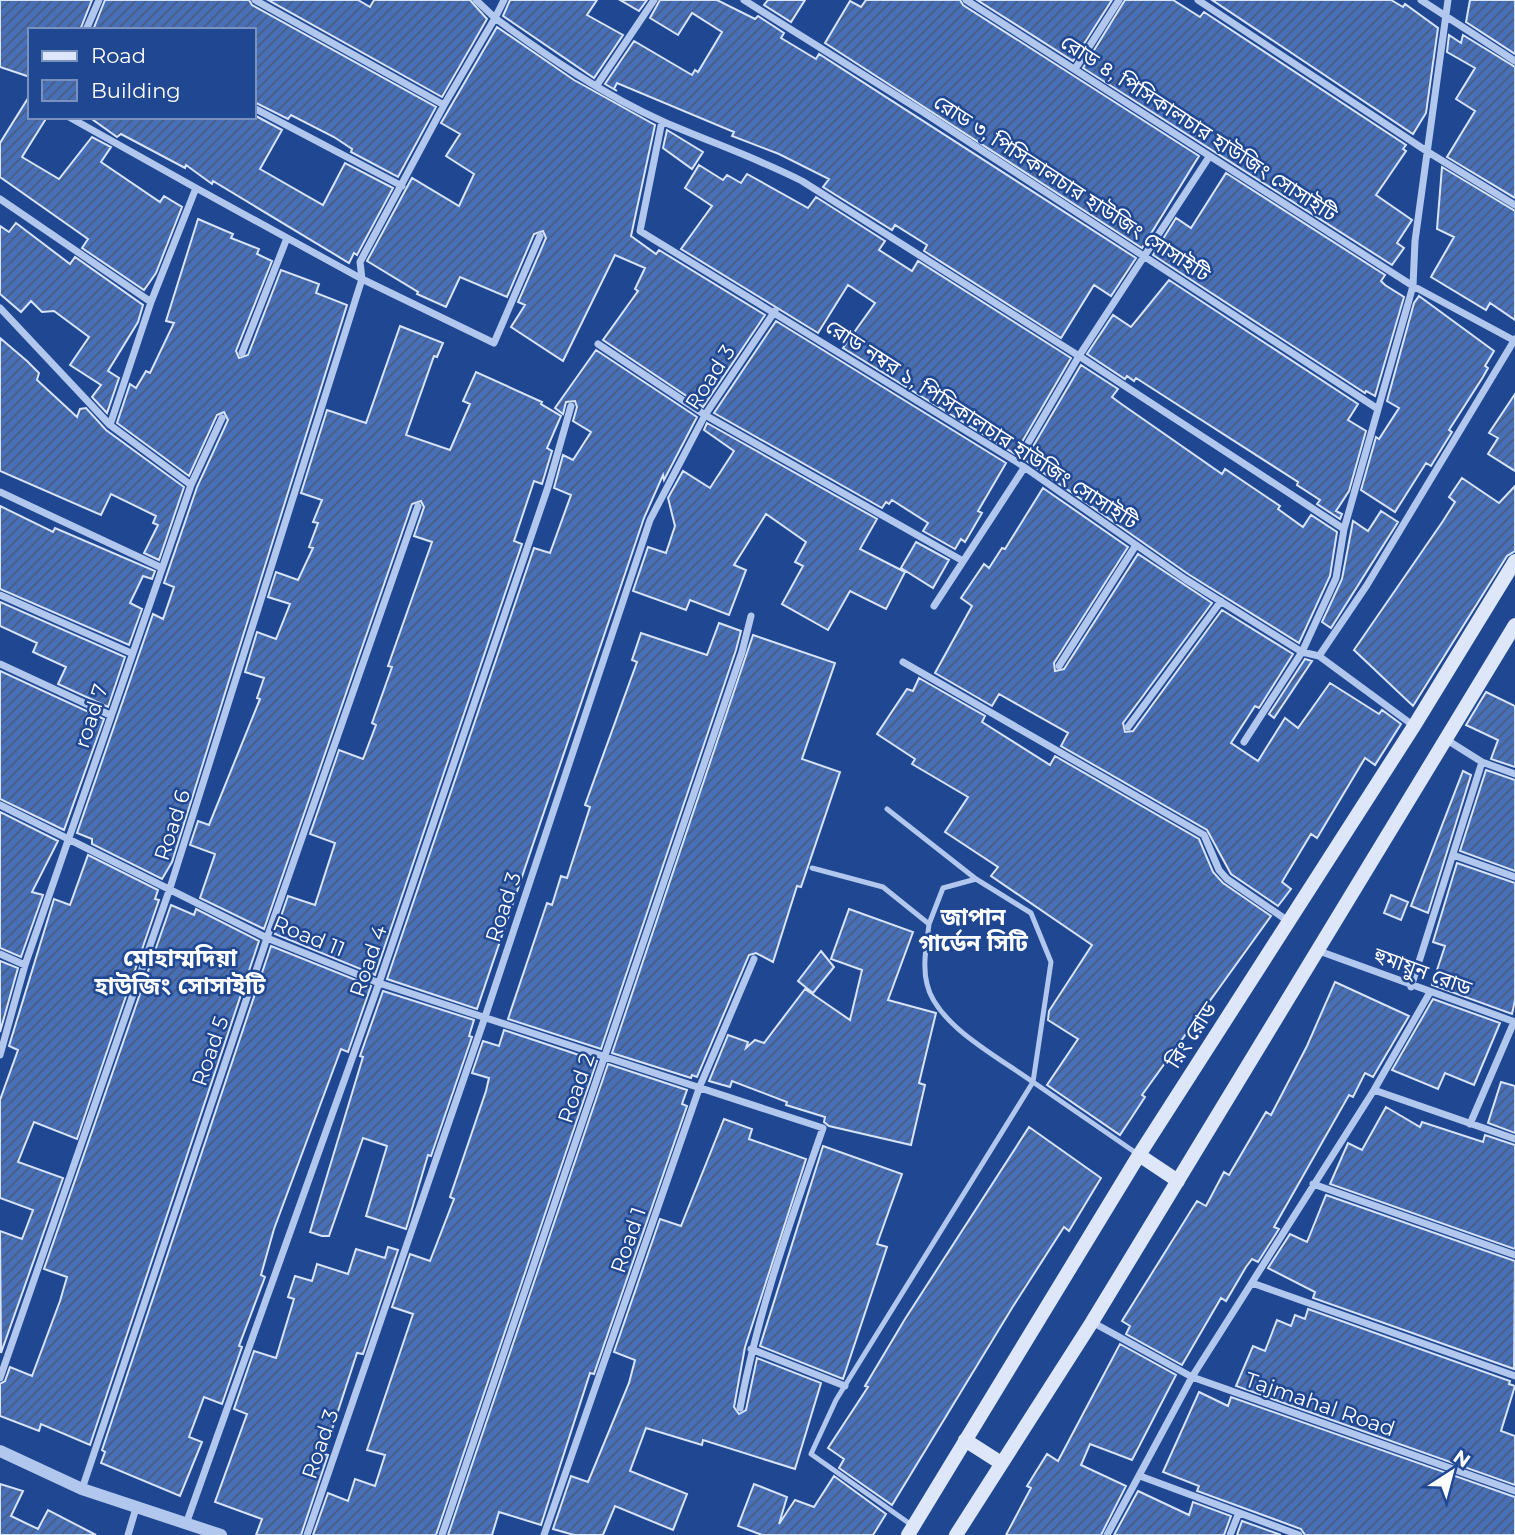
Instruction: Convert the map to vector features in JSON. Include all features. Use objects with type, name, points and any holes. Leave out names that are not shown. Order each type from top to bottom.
[{"type":"main road","name":"রিং রোড","points":[[911,1530],[1139,1155],[1414,726],[1515,561]]},
{"type":"main road","points":[[956,1535],[1092,1322],[1515,625]]},
{"type":"main road","points":[[1139,1155],[1178,1181]]},
{"type":"main road","points":[[965,1440],[1001,1463]]},
{"type":"street","points":[[87,28],[99,0]]},
{"type":"street","points":[[255,0],[444,105]]},
{"type":"street","points":[[475,0],[553,61],[662,121],[768,164],[802,181],[1079,355],[1344,529]]},
{"type":"street","name":"Road 6","points":[[0,1378],[170,888],[362,279],[360,262],[504,0]]},
{"type":"street","points":[[597,85],[654,0]]},
{"type":"street","name":"রোড ৩, পিসিকালচার হাউজিং সোসাইটি","points":[[744,0],[1146,256],[1378,409]]},
{"type":"street","name":"রোড ৪, পিসিকালচার হাউজিং সোসাইটি","points":[[966,0],[1413,286],[1515,340]]},
{"type":"street","points":[[1075,69],[1119,0]]},
{"type":"street","points":[[1198,0],[1428,152],[1515,205]]},
{"type":"street","points":[[1421,0],[1515,61]]},
{"type":"street","points":[[1244,742],[1302,652],[1336,578],[1344,529],[1413,286],[1415,241],[1448,0]]},
{"type":"street","points":[[256,109],[402,186]]},
{"type":"street","points":[[73,119],[362,279],[494,342],[540,236]]},
{"type":"street","name":"রোড নম্বর ১, পিসিকালচার হাউজিং সোসাইটি","points":[[662,121],[640,231],[775,311],[1017,462],[1136,545],[1302,652],[1319,656]]},
{"type":"street","points":[[1017,462],[1079,355],[1209,157]]},
{"type":"street","points":[[110,425],[151,302],[196,188]]},
{"type":"street","points":[[0,198],[151,302]]},
{"type":"street","points":[[242,354],[287,237]]},
{"type":"street","points":[[0,308],[110,425],[191,485]]},
{"type":"street","name":"Road 3","points":[[307,1535],[485,1017],[650,520],[705,415],[775,311]]},
{"type":"street","points":[[1414,726],[1319,656],[1367,585],[1515,340]]},
{"type":"street","points":[[598,344],[705,415],[963,561]]},
{"type":"street","name":"Road 4","points":[[186,1524],[379,983],[548,487],[571,406]]},
{"type":"street","name":"road 7","points":[[0,1055],[25,965],[70,839],[160,567],[191,485],[222,418]]},
{"type":"street","points":[[934,606],[1024,468]]},
{"type":"street","points":[[0,492],[160,567]]},
{"type":"street","name":"Road 5","points":[[82,1489],[267,938],[418,506]]},
{"type":"street","points":[[1059,666],[1136,545]]},
{"type":"street","points":[[0,594],[131,653]]},
{"type":"street","points":[[1128,727],[1221,601]]},
{"type":"street","name":"Road 2","points":[[442,1535],[742,652],[751,616]]},
{"type":"street","points":[[903,662],[1205,835],[1219,870],[1227,879],[1289,921]]},
{"type":"street","points":[[0,664],[110,715]]},
{"type":"street","points":[[1447,740],[1482,762],[1515,774]]},
{"type":"street","points":[[1411,987],[1482,762]]},
{"type":"street","name":"Road 11","points":[[0,805],[267,938],[379,983],[823,1128],[773,1274],[751,1349]]},
{"type":"street","points":[[1453,855],[1515,877]]},
{"type":"street","name":"হুমায়ুন রোড","points":[[1319,951],[1429,994],[1514,1022]]},
{"type":"street","points":[[0,954],[25,965]]},
{"type":"street","name":"Road 1","points":[[544,1535],[700,1087],[754,959]]},
{"type":"street","points":[[1107,1535],[1192,1377],[1374,1090],[1429,994]]},
{"type":"street","points":[[1470,1124],[1514,1022]]},
{"type":"street","points":[[1374,1090],[1515,1139]]},
{"type":"street","points":[[1313,1184],[1515,1255]]},
{"type":"street","points":[[1252,1283],[1515,1377]]},
{"type":"street","name":"Tajmahal Road","points":[[1092,1322],[1192,1377],[1515,1491]]},
{"type":"street","points":[[740,1408],[751,1349],[845,1386]]},
{"type":"street","points":[[0,1451],[82,1489],[221,1535]]},
{"type":"street","points":[[1140,1476],[1238,1515],[1299,1535]]},
{"type":"street","points":[[128,1535],[136,1508]]},
{"type":"street","points":[[1230,1535],[1238,1515]]},
{"type":"lane","points":[[887,809],[976,879],[1031,913],[1051,962],[1032,1082],[845,1386],[811,1454],[911,1530]]},
{"type":"lane","points":[[812,869],[883,887],[929,924]]},
{"type":"lane","points":[[976,879],[943,888],[929,924],[925,955],[927,984],[943,1016],[1032,1082],[1139,1155]]},
{"type":"building","points":[[0,0],[92,0],[81,28],[28,28],[28,76],[0,67]]},
{"type":"building","points":[[105,0],[249,0],[252,5],[436,107],[398,177],[351,152],[352,149],[334,137],[291,115],[288,119],[256,103],[256,28],[94,28]]},
{"type":"building","points":[[268,0],[358,0],[370,7],[374,0],[470,0],[487,19],[442,97]]},
{"type":"building","points":[[510,0],[597,0],[587,15],[623,35],[594,78],[503,16]]},
{"type":"building","points":[[620,0],[647,0],[639,11]]},
{"type":"building","points":[[660,0],[717,0],[755,19],[758,16],[784,33],[781,38],[816,59],[819,54],[1136,258],[1111,296],[1094,285],[1061,338],[924,251],[927,245],[895,225],[892,230],[823,187],[829,179],[779,154],[732,136],[734,132],[617,83],[614,89],[617,91],[605,84],[634,41],[692,75],[695,70],[698,72],[722,32],[692,13],[678,35],[650,18]]},
{"type":"building","points":[[768,0],[805,0],[791,22],[764,5]]},
{"type":"building","points":[[866,0],[960,0],[963,5],[1199,156],[1142,248],[825,43],[850,1],[861,7]]},
{"type":"building","points":[[977,0],[1112,0],[1073,61]]},
{"type":"building","points":[[1125,0],[1173,0],[1200,17],[1204,12],[1406,145],[1403,149],[1406,151],[1376,195],[1412,220],[1397,243],[1404,248],[1392,265],[1083,68]]},
{"type":"building","points":[[1212,0],[1391,0],[1403,7],[1405,4],[1438,28],[1426,113],[1413,134]]},
{"type":"building","points":[[1470,0],[1515,0],[1515,54],[1466,22]]},
{"type":"building","points":[[497,27],[574,80],[655,125],[631,236],[656,254],[659,250],[765,315],[703,407],[603,340],[638,291],[635,289],[645,268],[615,255],[563,361],[511,327],[525,305],[518,302],[546,238],[543,231],[534,234],[507,297],[460,277],[446,307],[417,294],[418,292],[367,261],[412,178],[459,206],[474,174],[446,156],[460,134],[441,123]]},
{"type":"building","points":[[1449,35],[1461,43],[1463,35],[1515,67],[1515,198],[1447,157],[1475,111],[1456,99],[1475,68],[1447,52]]},
{"type":"building","points":[[28,98],[28,119],[46,119],[22,157],[59,179],[92,137],[111,147],[101,162],[160,202],[164,196],[182,207],[156,273],[144,290],[82,248],[88,239],[0,177],[0,143]]},
{"type":"building","points":[[256,116],[282,130],[260,169],[323,205],[345,163],[393,188],[357,255],[354,253],[349,263],[213,181],[212,184],[186,165],[185,168],[121,134],[117,137],[92,119],[256,119]]},
{"type":"building","points":[[667,130],[703,152],[692,169],[663,148]]},
{"type":"building","points":[[699,165],[723,180],[727,175],[741,183],[747,174],[808,208],[816,197],[885,241],[879,250],[912,271],[918,261],[1071,358],[1015,454],[843,348],[875,303],[848,285],[818,333],[681,249],[712,206],[685,188]]},
{"type":"building","points":[[1442,167],[1515,211],[1515,320],[1490,303],[1486,310],[1431,277],[1454,237],[1437,229]]},
{"type":"building","points":[[1226,173],[1385,275],[1381,281],[1404,297],[1375,396],[1366,391],[1365,393],[1153,255],[1176,218],[1191,228]]},
{"type":"building","points":[[198,219],[233,234],[231,238],[259,249],[257,254],[272,261],[236,351],[239,358],[248,355],[281,270],[319,284],[316,293],[347,305],[172,862],[162,879],[92,844],[92,839],[77,833],[153,614],[163,619],[174,587],[164,583],[197,487],[228,420],[224,412],[217,415],[189,476],[117,423],[130,384],[136,388],[146,371],[150,373],[174,323],[166,321]]},
{"type":"building","points":[[16,223],[70,264],[75,257],[143,305],[138,322],[108,371],[119,378],[107,413],[92,397],[101,385],[70,365],[89,337],[54,311],[42,312],[31,301],[21,312],[0,294],[0,226],[9,232]]},
{"type":"building","points":[[1169,280],[1358,404],[1348,420],[1366,431],[1349,491],[1336,511],[1342,514],[1340,519],[1317,504],[1320,500],[1297,485],[1298,482],[1136,378],[1134,381],[1127,376],[1125,379],[1087,354],[1113,315],[1131,327]]},
{"type":"building","points":[[1419,296],[1494,351],[1485,366],[1488,368],[1483,377],[1449,430],[1452,432],[1431,466],[1426,463],[1395,512],[1361,490],[1376,437],[1379,439],[1399,408],[1387,401],[1414,303]]},
{"type":"building","points":[[776,321],[1006,463],[978,511],[982,513],[965,542],[961,539],[955,549],[923,531],[928,523],[892,500],[889,504],[886,502],[882,508],[714,413]]},
{"type":"building","points":[[400,326],[443,343],[437,357],[434,356],[406,435],[450,450],[470,404],[463,401],[476,372],[542,402],[541,404],[561,416],[547,448],[552,451],[542,484],[534,481],[514,541],[522,544],[375,975],[275,934],[288,896],[315,905],[335,843],[310,834],[339,750],[363,759],[376,725],[372,723],[392,667],[388,666],[432,542],[414,536],[424,507],[421,501],[412,504],[264,929],[200,898],[215,854],[190,845],[198,821],[209,825],[260,699],[257,698],[264,678],[245,672],[257,632],[276,639],[290,604],[268,597],[276,572],[298,580],[313,548],[309,547],[318,523],[313,522],[322,500],[301,493],[327,410],[366,423]]},
{"type":"building","points":[[0,338],[39,373],[37,380],[77,417],[80,409],[86,408],[106,430],[184,487],[159,560],[144,553],[158,525],[153,523],[156,516],[111,494],[101,515],[0,471]]},
{"type":"building","points":[[596,350],[697,417],[664,480],[663,475],[644,518],[477,1009],[387,979],[534,548],[550,553],[571,495],[554,488],[563,455],[573,460],[591,432],[573,421],[577,407],[575,401],[566,402],[563,414],[555,408]]},
{"type":"building","points":[[1081,365],[1118,389],[1112,397],[1120,403],[1222,474],[1225,469],[1280,506],[1278,509],[1303,527],[1311,515],[1337,532],[1330,576],[1299,643],[1188,574],[1025,460]]},
{"type":"building","points":[[1515,394],[1515,471],[1488,454],[1498,438],[1489,433]]},
{"type":"building","points":[[707,423],[877,519],[860,549],[905,572],[886,609],[850,591],[828,630],[782,604],[803,566],[795,562],[806,542],[766,514],[734,565],[746,570],[729,615],[690,600],[686,610],[633,591],[648,547],[666,553],[675,526],[668,498],[683,471],[710,488],[734,451],[704,430]]},
{"type":"building","points":[[1462,478],[1499,503],[1515,486],[1515,551],[1507,556],[1413,706],[1354,650],[1455,502],[1449,497]]},
{"type":"building","points":[[1043,488],[1128,547],[1054,663],[1055,671],[1064,669],[1138,554],[1212,603],[1123,723],[1125,732],[1133,731],[1222,610],[1293,654],[1259,708],[1255,706],[1231,743],[1258,761],[1285,718],[1298,728],[1330,683],[1379,714],[1382,710],[1401,724],[1375,765],[1365,758],[1317,838],[1311,834],[1282,882],[1291,889],[1278,906],[1231,874],[1207,830],[1061,746],[1068,733],[999,694],[992,706],[935,673],[972,606],[961,598],[984,564],[989,568],[1002,548],[1005,549]]},
{"type":"building","points":[[0,506],[53,532],[55,528],[155,571],[152,579],[143,576],[130,603],[142,609],[129,645],[0,589]]},
{"type":"building","points":[[1381,511],[1398,522],[1331,628],[1322,622],[1342,579],[1353,521],[1368,531]]},
{"type":"building","points":[[916,542],[949,560],[933,588],[901,568]]},
{"type":"building","points":[[0,602],[125,657],[108,707],[58,684],[66,667],[33,652],[37,643],[0,626]]},
{"type":"building","points":[[719,623],[741,631],[736,650],[601,1049],[508,1019],[547,903],[552,905],[561,876],[567,878],[590,807],[585,805],[637,662],[632,660],[641,633],[707,655]]},
{"type":"building","points":[[753,635],[835,663],[802,759],[840,772],[801,887],[797,886],[773,962],[756,953],[749,955],[697,1077],[692,1075],[691,1078],[612,1053]]},
{"type":"building","points":[[1305,659],[1312,661],[1274,718],[1269,714]]},
{"type":"building","points":[[0,671],[104,719],[64,830],[0,799]]},
{"type":"building","points":[[919,678],[985,716],[982,722],[1050,765],[1055,756],[1199,839],[1213,872],[1223,883],[1271,916],[1142,1095],[1145,1097],[1120,1135],[1047,1085],[1078,1039],[1048,1020],[1049,1011],[1092,945],[991,876],[998,867],[945,832],[968,797],[912,764],[915,759],[877,734],[907,689],[913,691]]},
{"type":"building","points":[[1486,692],[1515,706],[1515,767],[1491,759],[1498,740],[1466,725]]},
{"type":"building","points":[[1486,770],[1515,780],[1515,871],[1460,851]]},
{"type":"building","points":[[1463,771],[1471,775],[1428,913],[1411,906]]},
{"type":"building","points":[[0,812],[58,841],[32,892],[43,895],[21,957],[0,948]]},
{"type":"building","points":[[88,855],[158,890],[155,899],[159,900],[77,1139],[34,1122],[18,1162],[63,1178],[1,1353],[0,1231],[22,1239],[33,1210],[0,1198],[0,1100],[18,1050],[9,1046],[54,899],[70,905]]},
{"type":"building","points":[[1457,863],[1515,883],[1515,1000],[1512,1014],[1432,985],[1445,946],[1433,942]]},
{"type":"building","points":[[1391,895],[1408,902],[1401,920],[1384,913]]},
{"type":"building","points":[[171,905],[194,915],[196,909],[259,941],[90,1445],[41,1424],[39,1431],[0,1416],[0,1384],[5,1381],[10,1367],[32,1376],[60,1301],[67,1277],[44,1269]]},
{"type":"building","points":[[849,909],[913,932],[888,1000],[936,1013],[919,1083],[925,1085],[911,1145],[829,1126],[824,1122],[825,1117],[786,1105],[787,1102],[732,1081],[730,1087],[709,1081],[728,1035],[748,1042],[746,1048],[755,1040],[764,1043],[805,989],[850,1020],[862,970],[831,959]]},
{"type":"building","points":[[271,946],[371,986],[348,1052],[341,1049],[274,1229],[261,1275],[265,1277],[239,1346],[242,1347],[222,1404],[204,1397],[189,1437],[202,1442],[180,1496],[101,1463],[105,1452],[102,1450]]},
{"type":"building","points":[[821,951],[834,967],[813,993],[798,981]]},
{"type":"building","points":[[0,961],[18,968],[0,1032]]},
{"type":"building","points":[[1335,982],[1409,1016],[1373,1077],[1365,1073],[1353,1097],[1349,1095],[1274,1227],[1279,1229],[1258,1262],[1252,1259],[1226,1301],[1221,1298],[1182,1365],[1126,1334],[1130,1326],[1122,1321],[1197,1201],[1206,1206],[1224,1172],[1229,1175],[1266,1112],[1271,1115],[1307,1046]]},
{"type":"building","points":[[383,991],[474,1020],[469,1036],[472,1037],[431,1156],[428,1155],[406,1229],[366,1216],[387,1146],[363,1138],[329,1236],[322,1236],[310,1232],[363,1057],[360,1056]]},
{"type":"building","points":[[1433,999],[1500,1023],[1474,1085],[1445,1073],[1438,1089],[1392,1070]]},
{"type":"building","points":[[504,1030],[597,1061],[436,1535],[313,1535],[328,1493],[348,1501],[355,1479],[375,1486],[385,1455],[367,1450],[413,1314],[392,1307],[410,1254],[430,1261],[454,1199],[450,1197],[489,1078],[472,1073],[483,1041],[499,1046]]},
{"type":"building","points":[[608,1064],[687,1090],[682,1104],[687,1106],[594,1374],[590,1373],[541,1525],[499,1512],[492,1535],[448,1535]]},
{"type":"building","points":[[1501,1082],[1515,1086],[1515,1133],[1488,1123]]},
{"type":"building","points":[[1386,1107],[1420,1127],[1422,1122],[1483,1142],[1485,1135],[1515,1145],[1515,1249],[1330,1184],[1348,1143],[1362,1150]]},
{"type":"building","points":[[724,1119],[752,1129],[749,1139],[806,1159],[745,1347],[734,1407],[739,1414],[746,1410],[757,1358],[821,1383],[795,1469],[703,1440],[702,1445],[646,1428],[630,1471],[687,1494],[673,1530],[615,1506],[603,1535],[574,1535],[553,1529],[571,1476],[588,1482],[629,1383],[635,1360],[614,1352],[660,1219],[681,1226]]},
{"type":"building","points":[[1029,1127],[1101,1178],[1069,1231],[1064,1227],[1012,1308],[892,1505],[839,1468],[844,1459],[828,1448],[868,1387],[865,1386],[905,1319]]},
{"type":"building","points":[[823,1146],[902,1174],[877,1244],[887,1247],[843,1379],[760,1346]]},
{"type":"building","points":[[1326,1195],[1515,1261],[1514,1369],[1313,1298],[1315,1292],[1268,1268],[1290,1234],[1307,1242]]},
{"type":"building","points":[[388,1247],[398,1250],[363,1354],[357,1353],[324,1454],[328,1455],[301,1535],[256,1535],[262,1519],[215,1502],[247,1414],[234,1409],[254,1351],[276,1358],[294,1299],[288,1297],[295,1276],[312,1281],[317,1264],[348,1274],[356,1249],[385,1258]]},
{"type":"building","points":[[1308,1309],[1510,1381],[1509,1384],[1515,1386],[1501,1431],[1515,1436],[1515,1485],[1236,1386],[1253,1346],[1265,1351],[1277,1320],[1291,1326],[1295,1315],[1305,1319]]},
{"type":"building","points":[[1120,1344],[1176,1375],[1132,1460],[1090,1444],[1081,1465],[1126,1486],[1101,1535],[1006,1535],[1031,1488],[1027,1486],[1047,1454],[1058,1461]]},
{"type":"building","points":[[1199,1392],[1228,1406],[1231,1397],[1515,1497],[1515,1535],[1305,1535],[1301,1529],[1197,1491],[1199,1486],[1163,1472]]},
{"type":"building","points":[[834,1476],[886,1514],[873,1535],[762,1535],[738,1526],[754,1484],[787,1497],[779,1524],[795,1500],[814,1507]]},
{"type":"building","points":[[0,1484],[23,1491],[11,1516],[38,1529],[48,1510],[96,1535],[0,1535]]},
{"type":"building","points":[[1138,1491],[1189,1515],[1193,1502],[1231,1516],[1224,1535],[1114,1535]]},
{"type":"building","points":[[1242,1521],[1281,1535],[1237,1535]]},
{"type":"district","name":"জাপান গার্ডেন সিটি","points":[[973,930]]},
{"type":"district","name":"মোহাম্মদিয়া হাউজিং সোসাইটি","points":[[180,971]]}]
